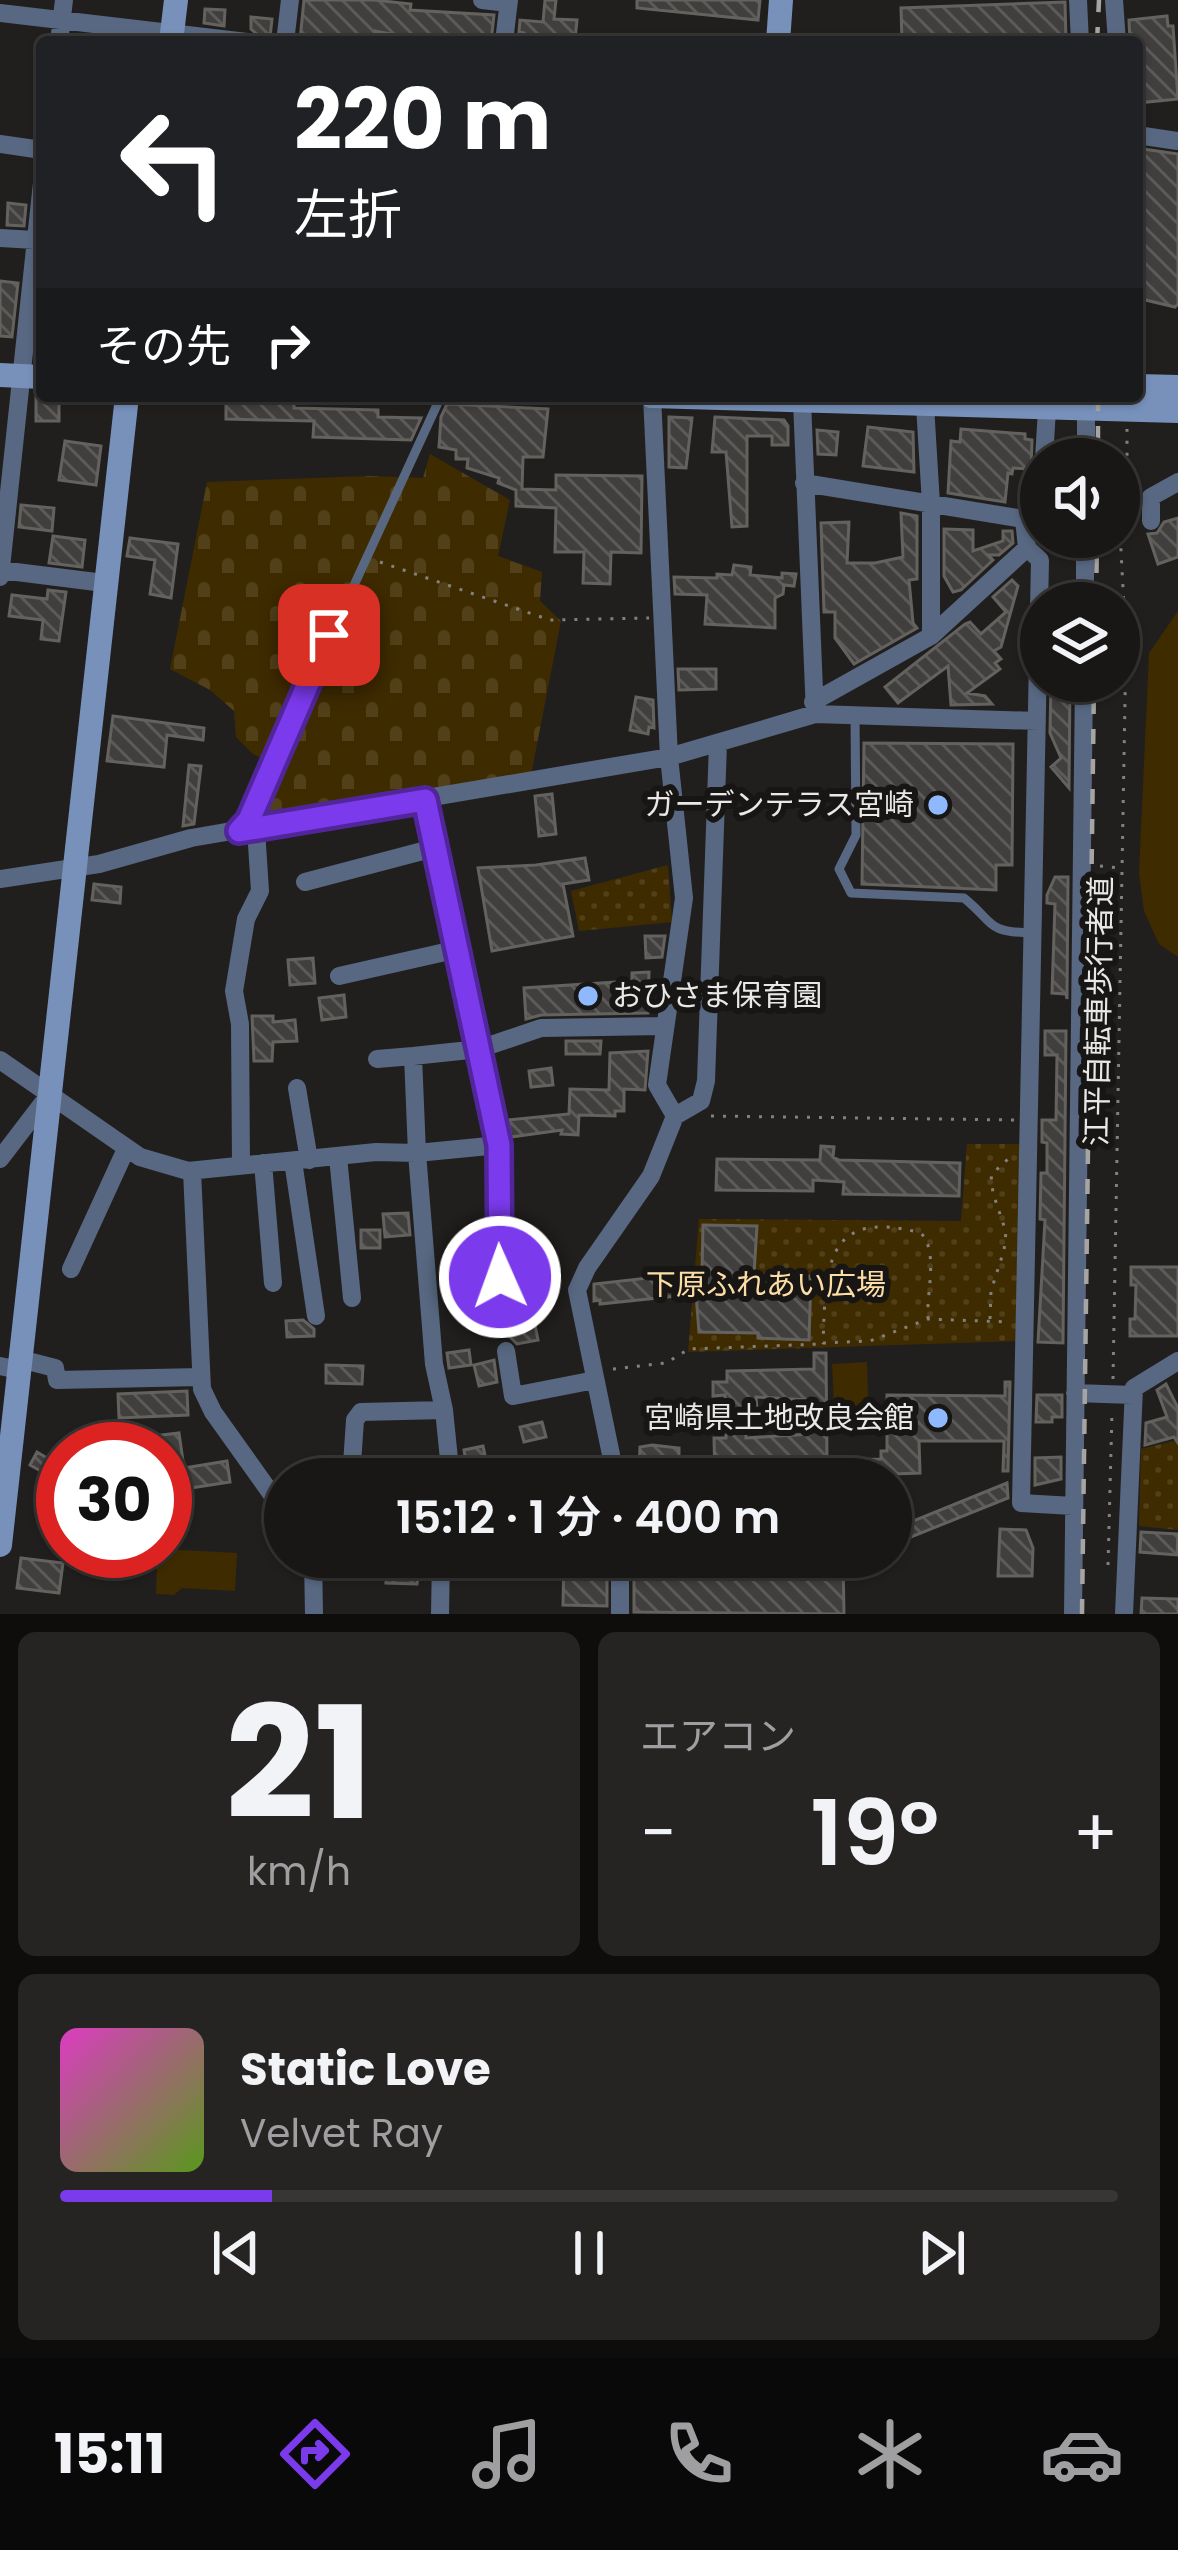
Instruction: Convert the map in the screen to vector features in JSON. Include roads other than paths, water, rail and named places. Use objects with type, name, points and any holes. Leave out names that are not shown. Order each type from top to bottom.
[{"type":"street","points":[[60,32],[64,0]]},
{"type":"street","points":[[172,36],[176,0]]},
{"type":"street","points":[[286,36],[290,0]]},
{"type":"street","points":[[482,0],[508,2],[505,36]]},
{"type":"street","points":[[778,36],[781,0]]},
{"type":"street","points":[[1078,0],[1080,36]]},
{"type":"street","points":[[1114,0],[1117,36]]},
{"type":"street","points":[[0,14],[60,32],[150,36]]},
{"type":"street","points":[[1143,137],[1178,140]]},
{"type":"street","points":[[0,144],[36,149]]},
{"type":"street","points":[[36,232],[6,473],[0,573],[104,584]]},
{"type":"street","points":[[0,238],[35,240]]},
{"type":"street","points":[[1143,395],[1178,387]]},
{"type":"street","points":[[1143,401],[1178,410]]},
{"type":"street","points":[[0,1545],[13,1365],[78,868],[104,584],[127,402]]},
{"type":"street","points":[[651,402],[669,757],[684,898],[657,1085],[683,1112]]},
{"type":"street","points":[[802,402],[814,708]]},
{"type":"street","points":[[864,402],[1086,409],[1115,402]]},
{"type":"street","points":[[925,405],[931,636]]},
{"type":"street","points":[[1045,438],[1047,409]]},
{"type":"street","points":[[1086,409],[1086,438]]},
{"type":"street","points":[[1150,520],[1151,497],[1178,482]]},
{"type":"street","points":[[804,483],[1020,518]]},
{"type":"street","points":[[0,879],[78,868],[190,838],[669,757],[718,743],[814,708],[931,636],[1020,554]]},
{"type":"street","points":[[1038,558],[1021,1503],[1073,1506]]},
{"type":"street","points":[[1072,1614],[1084,702]]},
{"type":"street","points":[[814,708],[855,716],[1037,721]]},
{"type":"street","points":[[612,1458],[578,1290],[587,1268],[651,1175],[683,1112],[701,1101],[706,1081],[718,743]]},
{"type":"street","points":[[425,800],[499,1145],[500,1277]]},
{"type":"street","points":[[241,1165],[240,1024],[234,991],[246,919],[260,891],[248,830]]},
{"type":"street","points":[[304,882],[434,848]]},
{"type":"street","points":[[339,976],[454,950]]},
{"type":"street","points":[[377,1059],[479,1048],[541,1028],[663,1026]]},
{"type":"street","points":[[413,1056],[434,1364],[449,1458]]},
{"type":"street","points":[[0,1060],[126,1149],[192,1171],[499,1145]]},
{"type":"street","points":[[297,1088],[316,1316]]},
{"type":"street","points":[[0,1159],[49,1095]]},
{"type":"street","points":[[70,1269],[126,1149]]},
{"type":"street","points":[[338,1157],[352,1298]]},
{"type":"street","points":[[263,1163],[273,1283]]},
{"type":"street","points":[[192,1171],[201,1377],[213,1412],[264,1484]]},
{"type":"street","points":[[506,1351],[514,1396],[594,1376]]},
{"type":"street","points":[[1124,1614],[1134,1388],[1178,1361]]},
{"type":"street","points":[[13,1365],[55,1368],[57,1380],[201,1377]]},
{"type":"street","points":[[1075,1393],[1133,1395]]},
{"type":"street","points":[[355,1458],[355,1420],[361,1412],[443,1411]]},
{"type":"street","points":[[314,1578],[314,1614]]},
{"type":"street","points":[[440,1614],[441,1578]]},
{"type":"street","points":[[620,1578],[620,1614]]},
{"type":"lane","points":[[248,830],[438,402]]},
{"type":"lane","points":[[855,716],[856,835],[839,869],[851,893],[964,898],[988,924],[1004,932],[1033,933]]},
{"type":"railway","points":[[1097,36],[1099,0]]},
{"type":"railway","points":[[1098,402],[1098,438]]},
{"type":"railway","points":[[1096,582],[1097,558]]},
{"type":"railway","points":[[1082,1614],[1094,702]]},
{"type":"place","name":"ガーデンテラス宮崎","points":[[938,805]]},
{"type":"place","name":"おひさま保育園","points":[[588,996]]},
{"type":"place","name":"宮崎県土地改良会館","points":[[938,1418]]},
{"type":"park label","name":"下原ふれあい広場","points":[[766,1285]]}]
